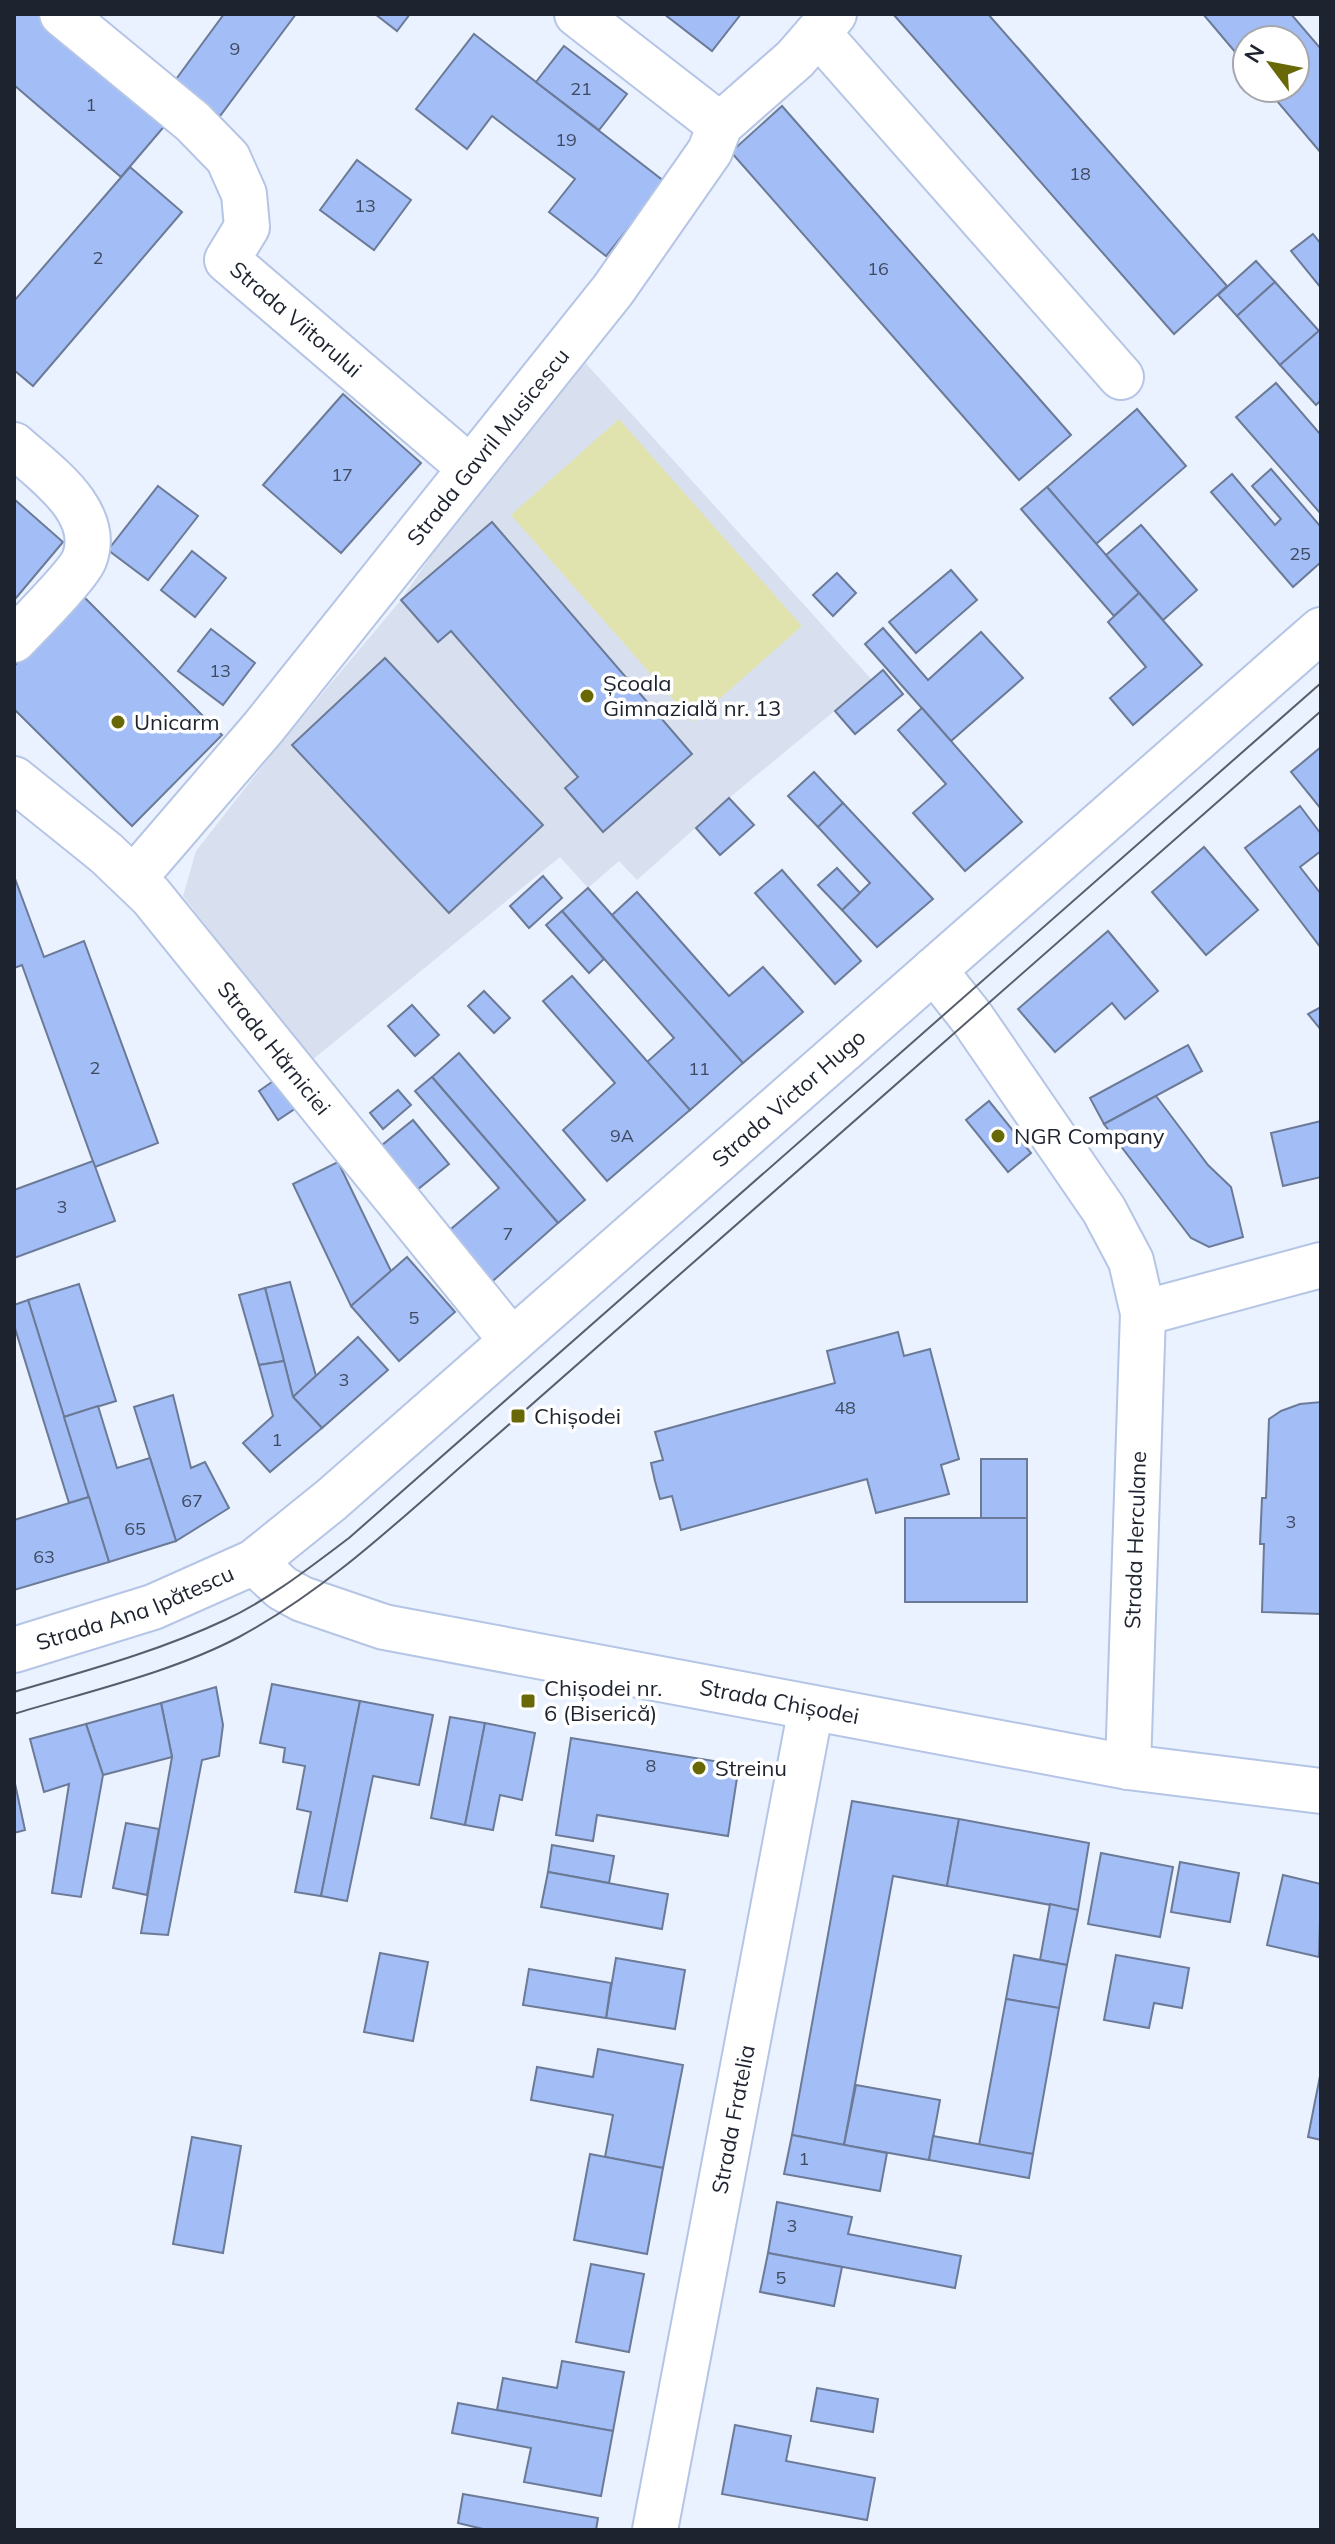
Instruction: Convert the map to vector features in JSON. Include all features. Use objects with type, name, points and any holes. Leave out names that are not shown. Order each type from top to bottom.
[{"type":"street","name":"Strada Viitorului","points":[[62,14],[193,122],[228,158],[244,194],[247,227],[227,260],[470,468]]},
{"type":"street","points":[[577,14],[720,125]]},
{"type":"street","name":"Strada Gavril Musicescu","points":[[134,878],[263,728],[613,290],[710,151],[720,125],[795,59],[826,23]]},
{"type":"street","points":[[826,23],[1121,377]]},
{"type":"street","points":[[14,445],[64,492],[81,514],[89,540],[83,563],[14,640]]},
{"type":"street","name":"Strada Victor Hugo","points":[[254,1562],[331,1500],[1321,630]]},
{"type":"street","name":"Strada Hărniciei","points":[[14,779],[134,878],[512,1341]]},
{"type":"street","name":"Strada Herculane","points":[[934,970],[972,1018],[1104,1210],[1131,1261],[1143,1313],[1128,1767]]},
{"type":"street","points":[[1143,1313],[1321,1265]]},
{"type":"street","name":"Strada Chișodei","points":[[254,1562],[282,1588],[302,1599],[384,1627],[1128,1767],[1321,1791]]},
{"type":"street","name":"Strada Ana Ipătescu","points":[[14,1650],[153,1607],[254,1562]]},
{"type":"street","name":"Strada Fratelia","points":[[655,2530],[811,1708]]},
{"type":"shaded area","name":"Școala Gimnazială nr. 13","points":[[581,358],[872,680],[729,798],[637,880],[619,861],[588,888],[560,857],[311,1061],[183,896],[196,851],[279,745],[401,600],[473,494]]},
{"type":"green space","points":[[619,419],[802,626],[693,722],[511,515]]},
{"type":"building","points":[[14,14],[41,14],[167,123],[121,177],[14,85]]},
{"type":"building","points":[[224,14],[296,14],[220,116],[174,82]]},
{"type":"building","points":[[375,14],[410,14],[397,31]]},
{"type":"building","points":[[664,14],[741,14],[712,51]]},
{"type":"building","points":[[893,14],[988,14],[1227,286],[1174,334]]},
{"type":"building","points":[[1203,14],[1291,14],[1300,24],[1231,24],[1231,47]]},
{"type":"building","points":[[474,34],[665,182],[606,256],[549,212],[575,179],[492,116],[467,149],[416,109]]},
{"type":"building","points":[[1311,37],[1321,49],[1321,153],[1280,104],[1311,104]]},
{"type":"building","points":[[564,46],[627,94],[599,130],[536,82]]},
{"type":"building","points":[[782,106],[1071,435],[1019,480],[731,152]]},
{"type":"building","points":[[357,160],[411,200],[374,250],[320,210]]},
{"type":"building","points":[[130,167],[182,212],[33,386],[14,370],[14,301]]},
{"type":"building","points":[[1313,234],[1321,244],[1321,288],[1291,251]]},
{"type":"building","points":[[1256,261],[1275,282],[1237,316],[1218,295]]},
{"type":"building","points":[[1275,282],[1319,331],[1280,365],[1237,316]]},
{"type":"building","points":[[1321,329],[1321,400],[1316,405],[1280,365]]},
{"type":"building","points":[[1276,383],[1321,435],[1321,514],[1236,417]]},
{"type":"building","points":[[343,394],[421,463],[341,553],[263,485]]},
{"type":"building","points":[[1137,409],[1186,466],[1096,544],[1047,487]]},
{"type":"building","points":[[1271,469],[1321,527],[1321,562],[1293,587],[1211,492],[1232,474],[1275,525],[1281,519],[1252,486]]},
{"type":"building","points":[[158,486],[198,516],[148,580],[108,550]]},
{"type":"building","points":[[1047,487],[1139,593],[1114,616],[1021,509]]},
{"type":"building","points":[[14,499],[63,542],[16,598],[14,597]]},
{"type":"building","points":[[492,522],[692,754],[603,832],[565,788],[578,777],[451,631],[438,642],[401,600]]},
{"type":"building","points":[[1141,525],[1197,590],[1163,620],[1106,555]]},
{"type":"building","points":[[192,551],[226,578],[195,617],[161,590]]},
{"type":"building","points":[[951,570],[977,600],[916,653],[889,622]]},
{"type":"building","points":[[837,573],[856,593],[833,616],[813,595]]},
{"type":"building","points":[[1139,593],[1202,665],[1133,725],[1110,698],[1146,667],[1108,622]]},
{"type":"building","name":"Unicarm","points":[[83,596],[222,735],[132,826],[14,709],[14,666]]},
{"type":"building","points":[[883,628],[928,680],[981,632],[1023,678],[951,741],[865,644]]},
{"type":"building","points":[[211,629],[255,663],[223,705],[178,671]]},
{"type":"building","points":[[385,658],[543,825],[449,913],[292,745]]},
{"type":"building","points":[[883,670],[903,694],[855,734],[835,711]]},
{"type":"building","points":[[922,708],[1022,822],[965,871],[913,813],[946,784],[898,730]]},
{"type":"building","points":[[1321,747],[1321,809],[1291,772]]},
{"type":"building","points":[[814,772],[843,803],[818,827],[788,796]]},
{"type":"building","points":[[729,798],[754,825],[720,855],[696,828]]},
{"type":"building","points":[[843,803],[933,899],[877,947],[842,910],[870,883],[818,827]]},
{"type":"building","points":[[1300,806],[1321,834],[1321,851],[1300,867],[1321,894],[1321,948],[1245,848]]},
{"type":"building","points":[[1204,847],[1258,910],[1206,955],[1152,892]]},
{"type":"building","points":[[837,868],[860,893],[842,910],[818,885]]},
{"type":"building","points":[[782,870],[861,961],[835,984],[755,893]]},
{"type":"building","points":[[14,876],[44,957],[84,941],[158,1143],[95,1167],[22,965],[14,968]]},
{"type":"building","points":[[543,876],[562,898],[529,928],[510,906]]},
{"type":"building","points":[[588,888],[743,1063],[690,1110],[647,1062],[674,1038],[562,911]]},
{"type":"building","points":[[637,892],[729,996],[763,967],[803,1012],[743,1063],[612,915]]},
{"type":"building","points":[[562,911],[604,959],[589,973],[546,925]]},
{"type":"building","points":[[1108,931],[1158,991],[1125,1019],[1112,1003],[1055,1052],[1018,1009]]},
{"type":"building","points":[[572,976],[690,1110],[607,1181],[563,1130],[615,1083],[543,1001]]},
{"type":"building","points":[[484,991],[510,1018],[494,1033],[468,1006]]},
{"type":"building","points":[[412,1005],[439,1035],[415,1056],[388,1026]]},
{"type":"building","points":[[1321,1007],[1321,1030],[1308,1014]]},
{"type":"building","points":[[1188,1045],[1202,1071],[1104,1124],[1090,1098]]},
{"type":"building","points":[[459,1053],[585,1200],[558,1223],[432,1077]]},
{"type":"building","points":[[279,1077],[302,1104],[278,1120],[259,1091]]},
{"type":"building","points":[[432,1077],[558,1223],[486,1287],[444,1235],[499,1188],[415,1091]]},
{"type":"building","points":[[398,1090],[411,1105],[383,1129],[370,1113]]},
{"type":"building","points":[[1156,1096],[1208,1165],[1231,1187],[1243,1237],[1209,1247],[1191,1238],[1104,1124]]},
{"type":"building","name":"NGR Company","points":[[989,1101],[1031,1153],[1008,1172],[966,1120]]},
{"type":"building","points":[[413,1120],[449,1164],[412,1194],[376,1150]]},
{"type":"building","points":[[1321,1121],[1321,1177],[1283,1186],[1271,1133]]},
{"type":"building","points":[[93,1161],[115,1221],[14,1258],[14,1190]]},
{"type":"building","points":[[338,1162],[391,1271],[351,1306],[293,1184]]},
{"type":"building","points":[[407,1257],[455,1312],[399,1361],[351,1306]]},
{"type":"building","points":[[290,1282],[316,1376],[293,1397],[265,1288]]},
{"type":"building","points":[[79,1284],[116,1401],[64,1417],[28,1300]]},
{"type":"building","points":[[265,1288],[284,1361],[259,1365],[239,1295]]},
{"type":"building","points":[[28,1300],[89,1497],[69,1503],[14,1325],[14,1305]]},
{"type":"building","points":[[898,1332],[904,1356],[930,1349],[959,1459],[941,1465],[949,1494],[876,1513],[867,1479],[681,1530],[672,1496],[660,1499],[655,1481],[651,1463],[663,1460],[655,1432],[835,1383],[827,1351]]},
{"type":"building","points":[[358,1337],[388,1370],[322,1428],[293,1397]]},
{"type":"building","points":[[284,1361],[293,1397],[322,1428],[270,1472],[243,1443],[273,1416],[259,1365]]},
{"type":"building","points":[[173,1395],[191,1468],[205,1462],[229,1508],[176,1541],[134,1407]]},
{"type":"building","points":[[1321,1402],[1321,1614],[1262,1612],[1264,1544],[1260,1544],[1262,1498],[1266,1498],[1269,1419],[1300,1404]]},
{"type":"building","points":[[98,1406],[117,1468],[150,1458],[176,1541],[109,1562],[64,1417]]},
{"type":"building","points":[[981,1459],[1027,1459],[1027,1518],[981,1518]]},
{"type":"building","points":[[89,1497],[109,1562],[14,1590],[14,1520]]},
{"type":"building","points":[[905,1518],[1027,1518],[1027,1602],[905,1602]]},
{"type":"building","points":[[272,1684],[360,1701],[321,1896],[295,1892],[311,1812],[297,1809],[305,1766],[283,1762],[285,1748],[260,1743]]},
{"type":"building","points":[[216,1687],[223,1725],[219,1756],[202,1760],[168,1935],[141,1933],[172,1757],[161,1703]]},
{"type":"building","points":[[360,1701],[433,1715],[419,1785],[373,1776],[347,1901],[321,1896]]},
{"type":"building","points":[[161,1703],[172,1757],[103,1775],[86,1724]]},
{"type":"building","points":[[450,1717],[485,1723],[465,1825],[431,1818]]},
{"type":"building","points":[[485,1723],[535,1733],[522,1800],[500,1795],[493,1830],[465,1825]]},
{"type":"building","points":[[86,1724],[103,1775],[81,1897],[52,1893],[69,1784],[44,1792],[30,1739]]},
{"type":"building","points":[[571,1738],[739,1765],[728,1836],[597,1815],[593,1841],[556,1835]]},
{"type":"building","points":[[14,1779],[25,1830],[14,1833]]},
{"type":"building","points":[[852,1801],[959,1819],[947,1886],[893,1876],[844,2145],[792,2135]]},
{"type":"building","points":[[959,1819],[1089,1843],[1078,1910],[947,1886]]},
{"type":"building","points":[[126,1823],[159,1829],[147,1895],[113,1888]]},
{"type":"building","points":[[552,1845],[614,1856],[609,1883],[548,1872]]},
{"type":"building","points":[[1101,1853],[1173,1867],[1160,1937],[1088,1924]]},
{"type":"building","points":[[1180,1862],[1239,1873],[1230,1922],[1171,1912]]},
{"type":"building","points":[[548,1872],[668,1894],[662,1929],[541,1907]]},
{"type":"building","points":[[1283,1875],[1321,1884],[1319,1957],[1267,1945]]},
{"type":"building","points":[[1050,1904],[1078,1910],[1067,1965],[1040,1960]]},
{"type":"building","points":[[380,1953],[428,1962],[413,2041],[364,2032]]},
{"type":"building","points":[[1014,1955],[1067,1965],[1059,2008],[1006,1999]]},
{"type":"building","points":[[1116,1955],[1189,1968],[1182,2008],[1154,2003],[1149,2028],[1104,2020]]},
{"type":"building","points":[[616,1958],[685,1970],[675,2029],[606,2018]]},
{"type":"building","points":[[529,1969],[611,1983],[606,2018],[523,2005]]},
{"type":"building","points":[[1006,1999],[1059,2008],[1033,2154],[979,2145]]},
{"type":"building","points":[[598,2049],[683,2065],[663,2168],[605,2157],[613,2115],[531,2100],[537,2067],[593,2077]]},
{"type":"building","points":[[1321,2071],[1321,2140],[1308,2137]]},
{"type":"building","points":[[856,2085],[940,2100],[929,2160],[844,2145]]},
{"type":"building","points":[[792,2135],[887,2153],[880,2191],[784,2174]]},
{"type":"building","points":[[933,2136],[1033,2154],[1029,2178],[929,2160]]},
{"type":"building","points":[[192,2137],[241,2146],[223,2253],[173,2244]]},
{"type":"building","points":[[590,2154],[663,2168],[647,2254],[574,2240]]},
{"type":"building","points":[[777,2202],[852,2217],[848,2234],[961,2256],[955,2288],[768,2253]]},
{"type":"building","points":[[768,2253],[842,2267],[834,2306],[760,2292]]},
{"type":"building","points":[[591,2264],[644,2274],[629,2352],[576,2342]]},
{"type":"building","points":[[562,2361],[624,2372],[613,2431],[497,2410],[503,2378],[557,2388]]},
{"type":"building","points":[[817,2388],[878,2399],[873,2432],[811,2421]]},
{"type":"building","points":[[458,2403],[613,2431],[601,2496],[524,2482],[531,2448],[452,2433]]},
{"type":"building","points":[[735,2425],[791,2436],[786,2461],[875,2478],[867,2520],[722,2494]]},
{"type":"building","points":[[463,2494],[598,2518],[596,2530],[487,2530],[458,2523]]},
{"type":"tram line","points":[[14,1692],[147,1651],[225,1620],[273,1593],[349,1538],[1321,683]]},
{"type":"tram line","points":[[14,1714],[186,1661],[239,1637],[338,1572],[1321,711]]},
{"type":"place","name":"Școala Gimnazială nr. 13","points":[[587,696]]},
{"type":"place","name":"Unicarm","points":[[118,722]]},
{"type":"place","name":"NGR Company","points":[[998,1136]]},
{"type":"place","name":"Chișodei","points":[[518,1416]]},
{"type":"place","name":"Chișodei nr. 6 (Biserică)","points":[[528,1701]]},
{"type":"place","name":"Streinu","points":[[699,1768]]}]
